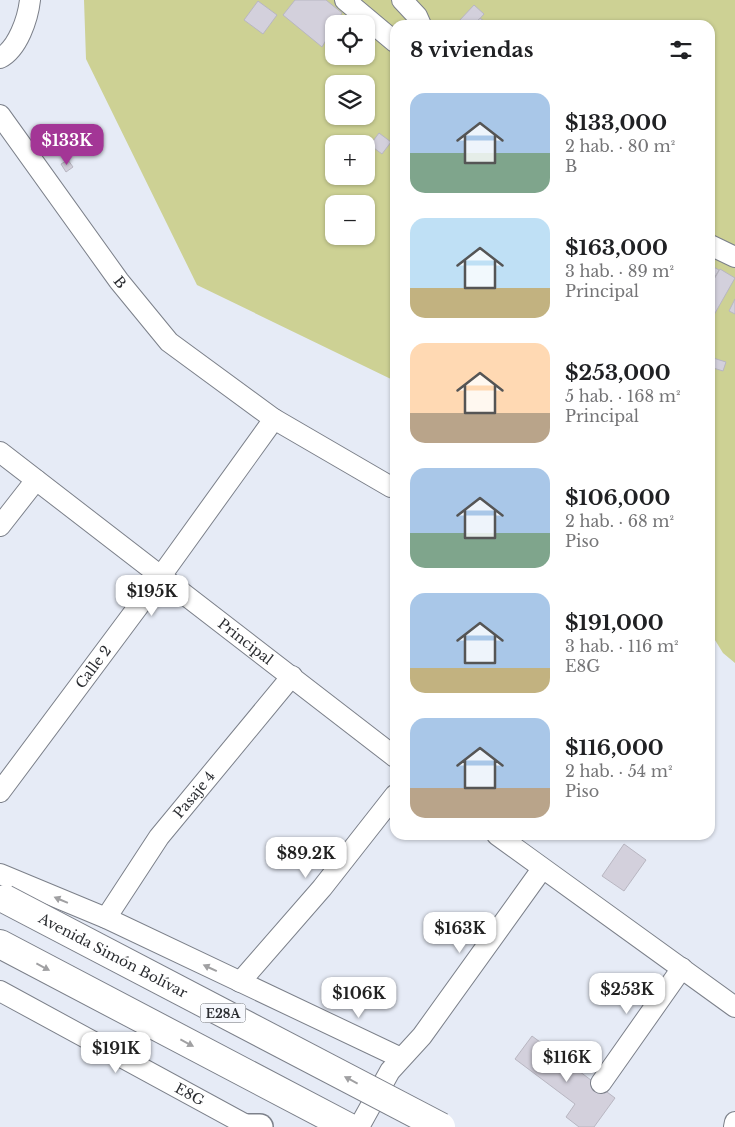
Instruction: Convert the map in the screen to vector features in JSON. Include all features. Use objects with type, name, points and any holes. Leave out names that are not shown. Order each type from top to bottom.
[{"type":"highway","name":"Avenida Simón Bolívar","points":[[2,889],[441,1127]]},
{"type":"highway","points":[[0,944],[348,1127]]},
{"type":"street","points":[[0,58],[5,56],[15,42],[28,17],[30,0]]},
{"type":"street","points":[[346,0],[390,38]]},
{"type":"street","points":[[402,0],[419,20]]},
{"type":"street","name":"B","points":[[0,115],[119,280],[169,342],[274,419]]},
{"type":"street","points":[[715,247],[735,257]]},
{"type":"street","points":[[274,419],[390,485]]},
{"type":"street","name":"Calle 2","points":[[0,792],[161,576],[274,419]]},
{"type":"street","name":"Principal","points":[[0,452],[390,753]]},
{"type":"street","points":[[0,526],[36,480]]},
{"type":"street","name":"Pasaje 4","points":[[106,918],[159,837],[292,676]]},
{"type":"street","points":[[240,982],[322,888],[390,801]]},
{"type":"street","points":[[504,840],[735,1007]]},
{"type":"street","points":[[359,1127],[384,1079],[422,1036],[542,869]]},
{"type":"street","points":[[2,889],[106,918],[401,1058]]},
{"type":"street","points":[[601,1083],[682,968]]},
{"type":"street","name":"E8G","points":[[0,991],[251,1127]]},
{"type":"street","points":[[734,1127],[735,1122]]},
{"type":"green space","points":[[84,0],[735,0],[735,663],[723,653],[715,640],[715,20],[390,20],[390,379],[197,285],[86,59]]},
{"type":"building","points":[[295,0],[326,0],[342,13],[341,15],[325,15],[325,42],[322,47],[283,15]]},
{"type":"building","points":[[258,1],[277,15],[263,34],[244,20]]},
{"type":"building","points":[[474,5],[484,14],[479,20],[460,20]]},
{"type":"building","points":[[379,133],[390,141],[382,154],[375,149],[375,138]]},
{"type":"building","points":[[68,160],[73,167],[66,172],[61,164]]},
{"type":"building","points":[[715,268],[719,270],[715,277]]},
{"type":"building","points":[[720,269],[735,278],[715,313],[715,278]]},
{"type":"building","points":[[735,299],[735,314],[729,311]]},
{"type":"building","points":[[715,359],[726,362],[723,371],[715,369]]},
{"type":"building","points":[[624,844],[646,860],[624,891],[602,876]]},
{"type":"building","points":[[532,1036],[615,1098],[594,1127],[579,1127],[566,1117],[575,1104],[515,1059]]}]
